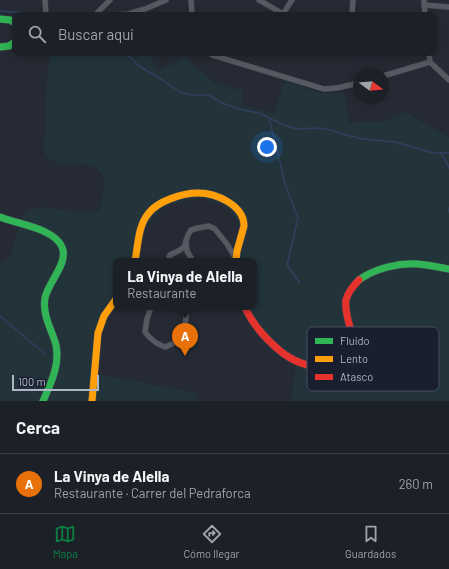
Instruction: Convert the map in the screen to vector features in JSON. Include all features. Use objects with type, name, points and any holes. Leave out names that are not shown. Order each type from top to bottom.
[{"type":"main road","points":[[0,19],[12,21]]},
{"type":"main road","points":[[0,47],[12,44]]},
{"type":"main road","points":[[136,258],[141,228],[150,211],[159,204],[176,197],[199,193],[229,202],[242,216],[244,229],[237,258]]},
{"type":"main road","points":[[0,217],[51,235],[62,247],[62,262],[60,268],[50,282],[45,299],[46,312],[57,350],[57,359],[56,372],[43,401]]},
{"type":"main road","points":[[349,327],[346,301],[349,291],[358,282],[386,268],[409,264],[420,264],[449,269]]},
{"type":"main road","points":[[92,401],[98,333],[104,316],[113,303]]},
{"type":"main road","points":[[246,310],[250,319],[259,331],[279,351],[288,358],[307,366]]},
{"type":"street","points":[[45,0],[46,12]]},
{"type":"street","points":[[98,12],[110,0]]},
{"type":"street","points":[[134,12],[166,0]]},
{"type":"street","points":[[191,0],[192,12]]},
{"type":"street","points":[[259,0],[280,12]]},
{"type":"street","points":[[285,12],[292,0]]},
{"type":"street","points":[[352,12],[353,0]]},
{"type":"street","points":[[425,12],[424,2],[449,7]]},
{"type":"street","points":[[215,56],[324,89],[353,84]]},
{"type":"street","points":[[429,56],[430,62],[449,80]]},
{"type":"street","points":[[389,74],[430,62]]},
{"type":"street","points":[[169,258],[170,255],[184,247],[191,230],[209,226],[215,229],[227,244],[235,258]]},
{"type":"street","points":[[186,240],[187,251],[191,258]]},
{"type":"street","points":[[150,310],[145,332],[157,345],[165,347],[172,345],[179,339],[185,324],[187,310]]},
{"type":"shaded area","points":[[50,56],[151,56],[158,72],[184,56],[215,83],[243,91],[241,105],[274,113],[285,81],[319,93],[344,93],[349,123],[384,121],[406,112],[449,138],[449,401],[291,401],[296,365],[246,316],[243,310],[257,310],[257,258],[236,258],[239,221],[223,204],[200,198],[164,206],[146,227],[138,258],[113,258],[113,310],[102,329],[97,374],[197,393],[197,401],[0,401],[0,264],[8,259],[11,254],[22,217],[28,211],[36,208],[89,213],[98,211],[103,194],[104,184],[101,173],[94,167],[85,164],[64,164],[55,162],[48,157],[44,148],[46,117],[45,105]]},
{"type":"waterway","points":[[0,11],[14,12]]},
{"type":"waterway","points":[[129,56],[142,68],[180,92],[192,95],[209,95],[222,103],[243,110],[259,113],[284,125],[297,129],[316,128],[331,130],[363,139],[395,142],[433,153],[449,153]]},
{"type":"waterway","points":[[269,118],[286,187],[298,218],[287,265],[300,283]]},
{"type":"waterway","points":[[441,153],[449,168]]},
{"type":"waterway","points":[[0,316],[45,354]]},
{"type":"traffic: fast","points":[[0,19],[12,21]]},
{"type":"traffic: fast","points":[[0,47],[9,46],[12,44]]},
{"type":"traffic: fast","points":[[0,217],[43,231],[51,235],[62,247],[63,259],[47,292],[44,304],[48,322],[56,345],[57,360],[54,374],[43,401]]},
{"type":"traffic: fast","points":[[359,280],[380,269],[403,264],[430,265],[449,269]]},
{"type":"traffic: slow","points":[[135,258],[142,224],[152,209],[178,196],[192,193],[213,195],[228,202],[239,212],[243,219],[244,226],[236,258]]},
{"type":"traffic: slow","points":[[92,401],[98,333],[104,316],[113,303]]},
{"type":"traffic: jam","points":[[350,327],[346,300],[351,289],[359,280]]},
{"type":"traffic: jam","points":[[246,310],[255,325],[279,350],[300,363],[307,365]]},
{"type":"place","name":"La Vinya de Alella","points":[[185,356]]}]
